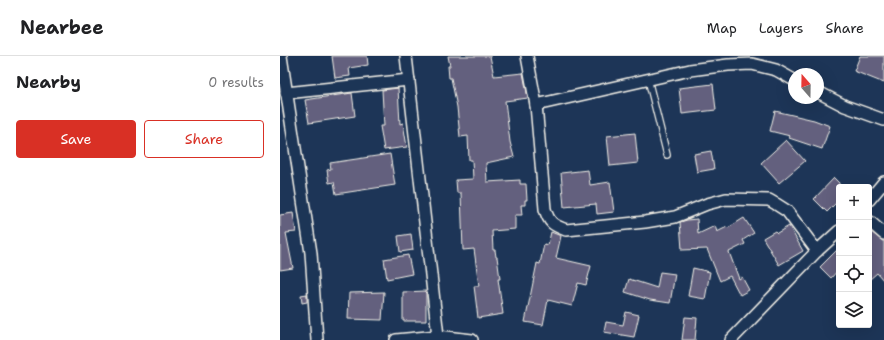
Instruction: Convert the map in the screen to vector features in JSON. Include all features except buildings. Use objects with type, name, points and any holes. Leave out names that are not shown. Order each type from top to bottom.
[{"type":"street","points":[[281,56],[311,253],[317,340]]},
{"type":"street","points":[[406,56],[445,338]]},
{"type":"street","points":[[527,56],[536,105],[545,209],[548,219],[554,225],[566,230],[645,222],[675,217],[707,204],[726,199],[769,200],[787,211],[818,251]]},
{"type":"street","points":[[536,105],[690,70],[728,65],[752,64],[776,70],[788,77]]},
{"type":"street","points":[[286,93],[409,80]]},
{"type":"street","points":[[824,95],[845,106],[884,120]]},
{"type":"street","points":[[872,196],[884,182]]},
{"type":"street","points":[[872,224],[884,234]]},
{"type":"street","points":[[730,340],[836,234]]},
{"type":"street","points":[[396,340],[445,338],[472,340]]},
{"type":"lane","points":[[648,80],[667,155]]}]
